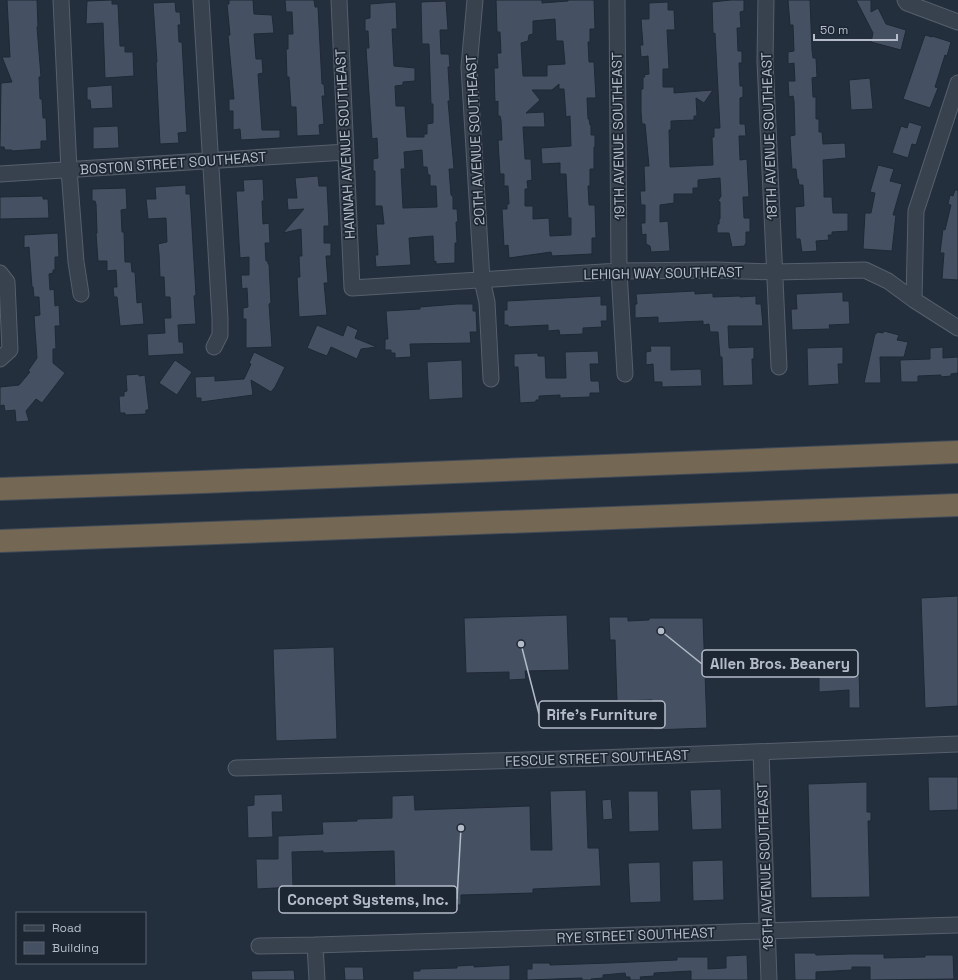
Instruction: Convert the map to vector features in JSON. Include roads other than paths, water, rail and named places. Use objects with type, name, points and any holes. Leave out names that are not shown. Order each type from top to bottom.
[{"type":"highway","points":[[0,489],[210,482],[958,451]]},
{"type":"highway","points":[[0,541],[958,505]]},
{"type":"street","points":[[61,0],[69,170],[76,262],[81,294]]},
{"type":"street","points":[[201,0],[220,318],[220,335],[214,347]]},
{"type":"street","name":"HANNAH AVENUE SOUTHEAST","points":[[339,0],[352,288]]},
{"type":"street","name":"20TH AVENUE SOUTHEAST","points":[[475,0],[469,67],[482,280],[488,302],[491,379]]},
{"type":"street","name":"19TH AVENUE SOUTHEAST","points":[[616,0],[619,271],[625,374]]},
{"type":"street","name":"18TH AVENUE SOUTHEAST","points":[[766,0],[765,61],[779,367]]},
{"type":"street","points":[[905,0],[907,3],[958,22]]},
{"type":"street","points":[[914,300],[916,211],[958,83]]},
{"type":"street","name":"BOSTON STREET SOUTHEAST","points":[[0,174],[346,152]]},
{"type":"street","name":"LEHIGH WAY SOUTHEAST","points":[[352,288],[619,271],[715,270],[775,272],[865,270],[888,281],[914,300],[958,328]]},
{"type":"street","points":[[0,273],[8,282],[10,350],[0,359]]},
{"type":"street","name":"FESCUE STREET SOUTHEAST","points":[[236,768],[607,758],[958,744]]},
{"type":"street","name":"18TH AVENUE SOUTHEAST","points":[[762,752],[769,980]]},
{"type":"street","name":"RYE STREET SOUTHEAST","points":[[259,946],[958,925]]},
{"type":"street","points":[[315,945],[317,980]]},
{"type":"place","name":"Allen Bros. Beanery","points":[[661,631]]},
{"type":"place","name":"Rife’s Furniture","points":[[521,644]]},
{"type":"place","name":"Concept Systems, Inc.","points":[[461,828]]}]
